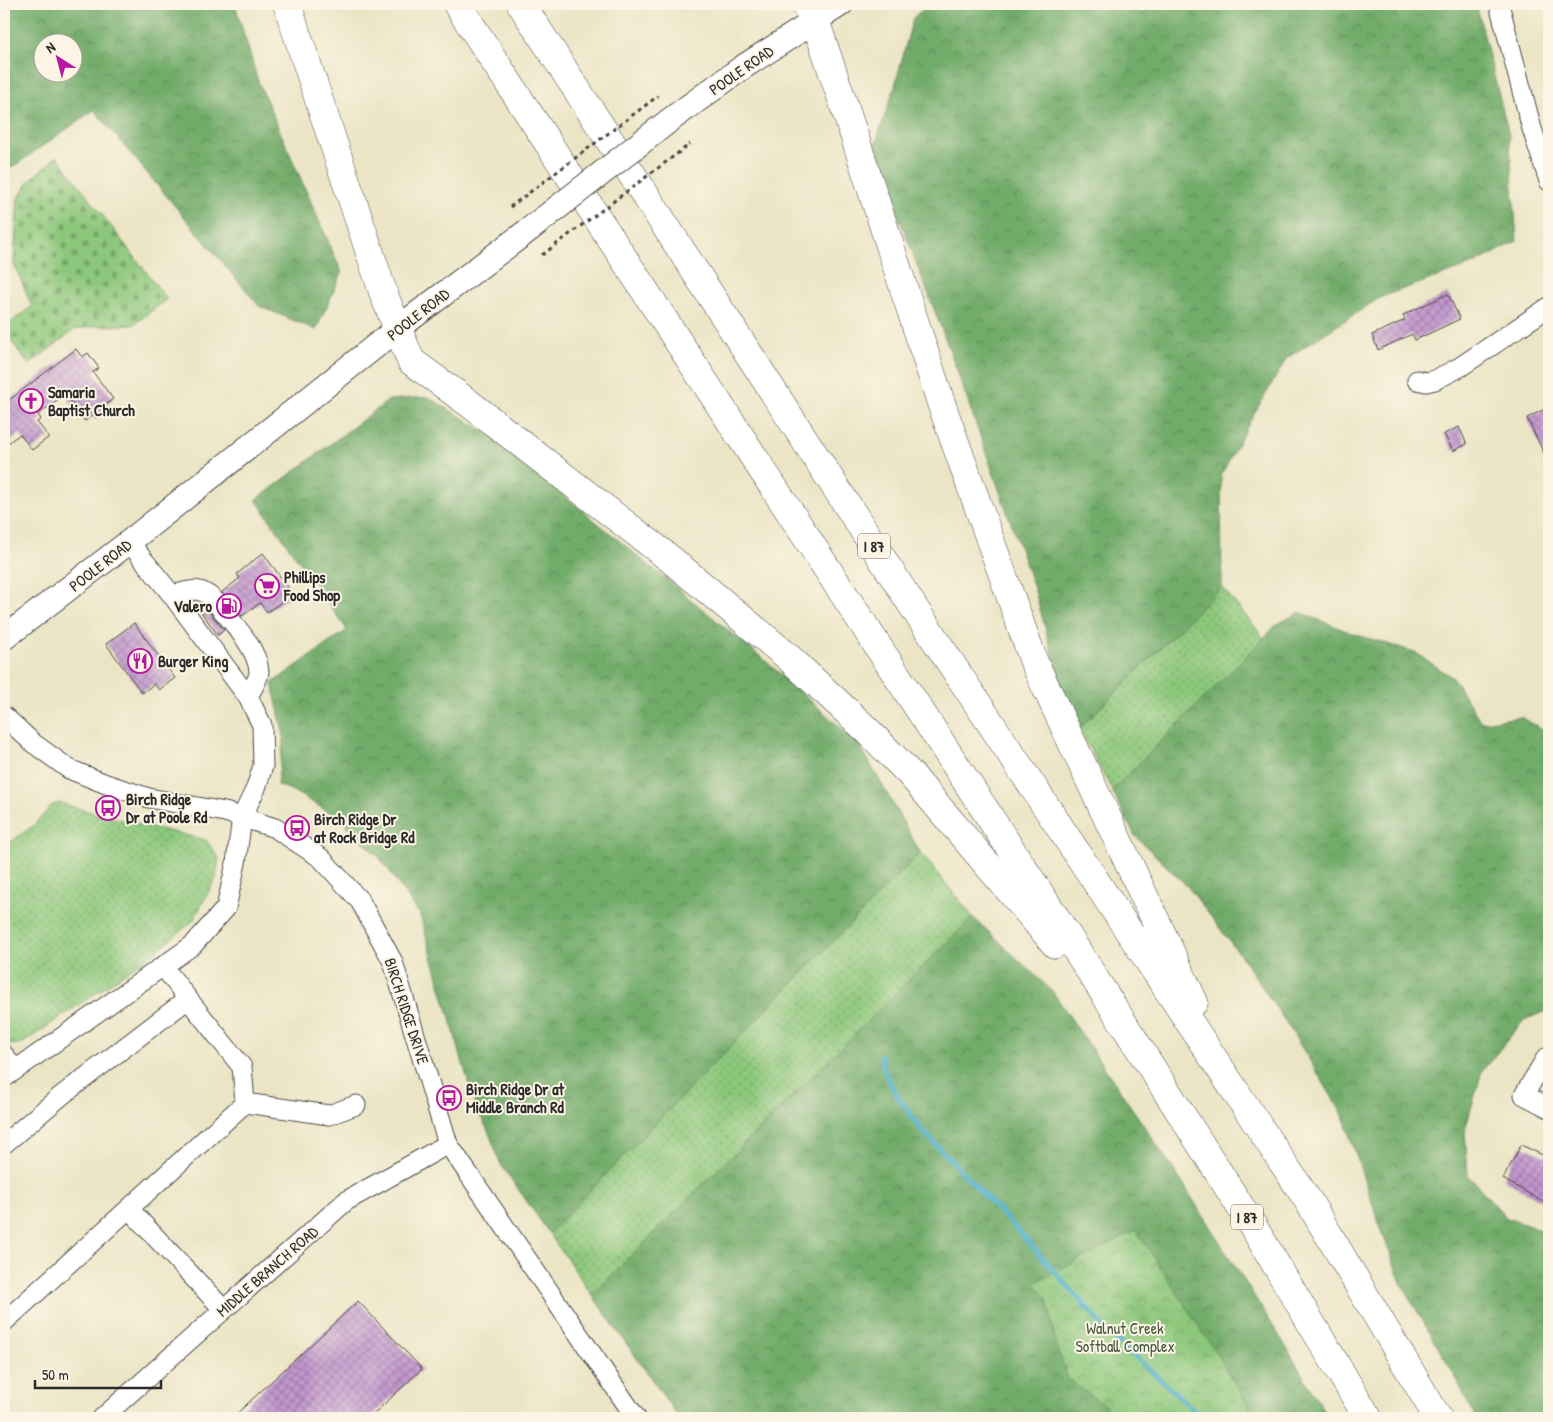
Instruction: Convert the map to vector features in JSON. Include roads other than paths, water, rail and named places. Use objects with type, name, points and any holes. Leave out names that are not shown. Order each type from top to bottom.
[{"type":"highway","points":[[287,4],[397,329],[411,362],[466,401],[669,558],[787,656],[867,730],[912,776],[1120,1019]]},
{"type":"highway","name":"I 87","points":[[457,4],[1059,924],[1254,1228],[1368,1418]]},
{"type":"highway","name":"I 87","points":[[521,4],[920,617],[1309,1202],[1438,1418]]},
{"type":"highway","points":[[810,12],[858,148],[941,403],[1034,662],[1233,1085]]},
{"type":"main road","name":"POOLE ROAD","points":[[4,638],[129,542],[397,329],[670,120],[743,67],[810,12],[841,4]]},
{"type":"street","points":[[1499,4],[1532,130],[1549,181]]},
{"type":"street","points":[[1417,380],[1426,382],[1435,380],[1460,368],[1549,307]]},
{"type":"street","points":[[7,1068],[193,945],[226,908],[236,863],[242,817],[256,788],[263,766],[262,724],[248,697],[172,595],[129,542]]},
{"type":"street","points":[[172,595],[199,589],[207,593],[246,640],[256,657],[259,674],[248,697]]},
{"type":"street","name":"BIRCH RIDGE DRIVE","points":[[4,716],[33,743],[69,769],[149,798],[225,812],[275,828],[321,858],[360,901],[393,962],[448,1144],[636,1418]]},
{"type":"street","points":[[163,966],[242,1067],[245,1103]]},
{"type":"street","points":[[4,1144],[61,1096],[188,999]]},
{"type":"street","points":[[1549,1059],[1546,1058],[1524,1095],[1549,1108]]},
{"type":"street","points":[[245,1103],[329,1115],[356,1105]]},
{"type":"street","points":[[4,1322],[245,1103]]},
{"type":"street","name":"MIDDLE BRANCH ROAD","points":[[102,1418],[346,1201],[448,1144]]},
{"type":"street","points":[[129,1210],[223,1309]]},
{"type":"waterway","points":[[881,1055],[884,1069],[894,1091],[919,1127],[1024,1237],[1109,1333],[1203,1418]]},
{"type":"place","name":"Samaria Baptist Church","points":[[31,401]]},
{"type":"place","name":"Phillips Food Shop","points":[[267,586]]},
{"type":"place","name":"Valero","points":[[229,606]]},
{"type":"place","name":"Burger King","points":[[140,661]]},
{"type":"place","name":"Birch Ridge Dr at Poole Rd","points":[[108,808]]},
{"type":"place","name":"Birch Ridge Dr at Rock Bridge Rd","points":[[297,828]]},
{"type":"place","name":"Birch Ridge Dr at Middle Branch Rd","points":[[449,1098]]},
{"type":"park label","name":"Walnut Creek Softball Complex","points":[[1125,1337]]}]
